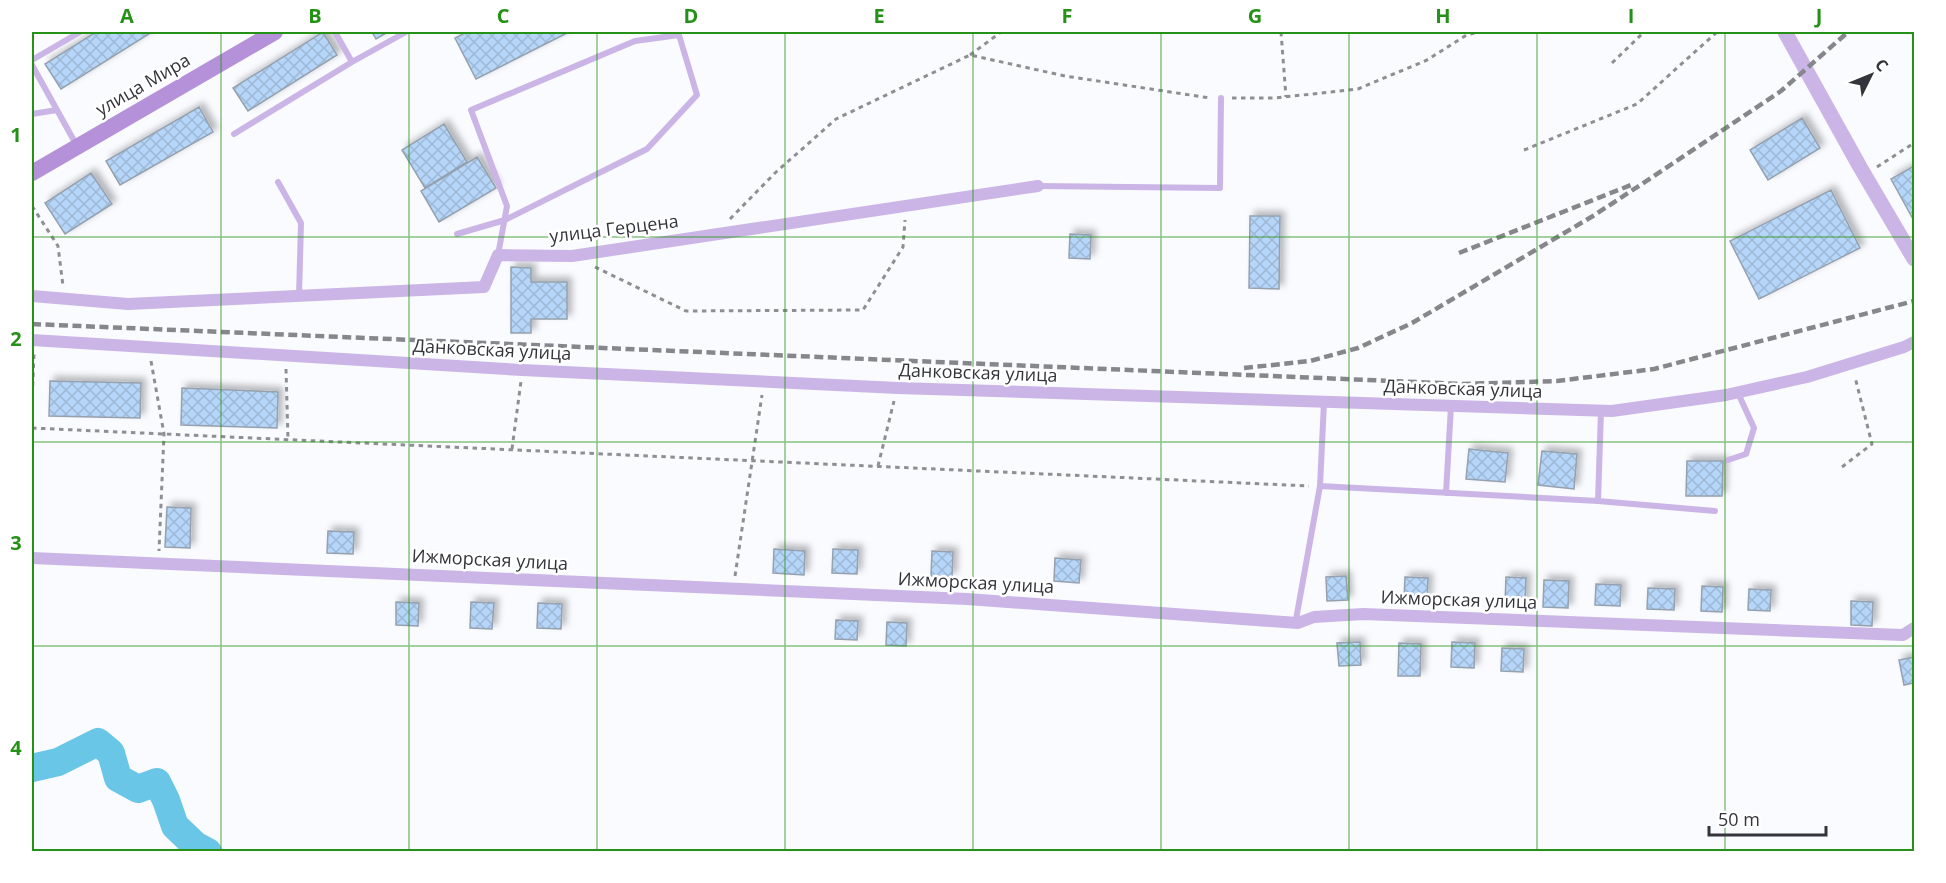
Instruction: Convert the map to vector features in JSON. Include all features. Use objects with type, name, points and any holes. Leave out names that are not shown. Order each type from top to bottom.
[{"type":"main road","name":"улица Мира","points":[[32,173],[275,32]]},
{"type":"street","points":[[1785,32],[1914,259]]},
{"type":"street","name":"улица Герцена","points":[[498,255],[572,256],[1038,186]]},
{"type":"street","points":[[32,296],[128,304],[484,287],[498,255]]},
{"type":"street","name":"Данковская улица","points":[[33,340],[522,370],[764,382],[1600,411],[1623,410],[1738,393],[1807,377],[1914,342]]},
{"type":"street","name":"Ижморская улица","points":[[32,558],[968,599],[1295,625],[1314,617],[1363,614],[1903,635],[1914,628]]},
{"type":"lane","points":[[77,146],[32,63],[80,32]]},
{"type":"lane","points":[[335,32],[352,62]]},
{"type":"lane","points":[[234,134],[406,32]]},
{"type":"lane","points":[[457,234],[505,220],[647,149],[697,95],[679,35],[636,41],[471,110],[507,206],[505,220],[498,255]]},
{"type":"lane","points":[[1038,186],[1220,188],[1221,98]]},
{"type":"lane","points":[[32,114],[57,110]]},
{"type":"lane","points":[[278,182],[301,223],[299,296]]},
{"type":"lane","points":[[1728,460],[1746,454],[1754,428],[1738,393]]},
{"type":"lane","points":[[1295,625],[1320,486],[1324,402]]},
{"type":"lane","points":[[1446,493],[1451,406]]},
{"type":"lane","points":[[1598,501],[1600,411]]},
{"type":"lane","points":[[1320,486],[1598,501],[1715,511]]},
{"type":"path","points":[[715,234],[776,173],[836,118],[970,55],[1001,32]]},
{"type":"path","points":[[1281,32],[1286,97]]},
{"type":"path","points":[[970,55],[1065,76],[1205,98],[1286,97],[1358,89],[1427,60],[1465,36],[1477,32]]},
{"type":"path","points":[[1612,63],[1644,32]]},
{"type":"path","points":[[1524,150],[1637,104],[1717,32]]},
{"type":"path","points":[[1865,175],[1914,143]]},
{"type":"path","points":[[32,206],[58,246],[64,299]]},
{"type":"path","points":[[572,256],[686,310],[863,310],[903,247],[906,206]]},
{"type":"path","points":[[32,404],[33,340]]},
{"type":"path","points":[[148,347],[164,434],[158,563]]},
{"type":"path","points":[[286,356],[288,440]]},
{"type":"path","points":[[1842,467],[1872,444],[1851,363]]},
{"type":"path","points":[[512,450],[522,370]]},
{"type":"path","points":[[733,589],[764,382]]},
{"type":"path","points":[[878,466],[898,388]]},
{"type":"path","points":[[32,428],[1320,486]]},
{"type":"building","points":[[96,32],[152,32],[61,89],[45,64]]},
{"type":"building","points":[[323,32],[337,55],[248,111],[233,88]]},
{"type":"building","points":[[372,32],[388,32],[376,39]]},
{"type":"building","points":[[467,32],[569,32],[476,79],[455,38]]},
{"type":"building","points":[[199,107],[213,132],[120,185],[106,161]]},
{"type":"building","points":[[1802,118],[1820,148],[1768,180],[1750,150]]},
{"type":"building","points":[[444,124],[467,162],[425,188],[402,150]]},
{"type":"building","points":[[477,157],[496,188],[439,222],[421,191]]},
{"type":"building","points":[[1914,166],[1914,221],[1891,179]]},
{"type":"building","points":[[91,173],[112,204],[65,234],[45,203]]},
{"type":"building","points":[[1831,190],[1860,248],[1759,299],[1730,241]]},
{"type":"building","points":[[1250,216],[1280,216],[1279,289],[1249,288]]},
{"type":"building","points":[[1070,234],[1091,235],[1090,259],[1069,258]]},
{"type":"building","points":[[511,267],[531,268],[531,282],[567,282],[567,319],[531,319],[531,333],[511,333]]},
{"type":"building","points":[[50,381],[141,383],[140,418],[49,416]]},
{"type":"building","points":[[182,388],[278,392],[277,428],[181,425]]},
{"type":"building","points":[[1469,449],[1508,453],[1505,482],[1466,479]]},
{"type":"building","points":[[1542,451],[1577,454],[1574,489],[1538,485]]},
{"type":"building","points":[[1687,461],[1723,461],[1722,496],[1686,496]]},
{"type":"building","points":[[167,507],[191,508],[190,548],[165,547]]},
{"type":"building","points":[[328,531],[354,532],[353,554],[327,553]]},
{"type":"building","points":[[774,549],[805,551],[804,575],[773,573]]},
{"type":"building","points":[[833,549],[858,550],[857,574],[832,573]]},
{"type":"building","points":[[932,551],[953,552],[952,577],[931,576]]},
{"type":"building","points":[[1055,558],[1081,560],[1079,583],[1054,581]]},
{"type":"building","points":[[1346,576],[1348,600],[1327,601],[1326,577]]},
{"type":"building","points":[[1405,577],[1428,578],[1427,600],[1404,599]]},
{"type":"building","points":[[1506,577],[1526,578],[1525,604],[1505,603]]},
{"type":"building","points":[[1544,580],[1569,581],[1568,608],[1543,607]]},
{"type":"building","points":[[1596,584],[1621,585],[1620,606],[1595,605]]},
{"type":"building","points":[[1702,586],[1723,587],[1722,612],[1701,611]]},
{"type":"building","points":[[1648,588],[1675,589],[1674,610],[1647,609]]},
{"type":"building","points":[[1749,589],[1771,590],[1770,611],[1748,610]]},
{"type":"building","points":[[1851,601],[1873,602],[1872,626],[1851,625]]},
{"type":"building","points":[[396,602],[419,603],[418,626],[396,625]]},
{"type":"building","points":[[471,602],[494,603],[492,629],[470,628]]},
{"type":"building","points":[[538,603],[562,604],[561,629],[537,628]]},
{"type":"building","points":[[836,620],[858,621],[857,640],[835,639]]},
{"type":"building","points":[[887,622],[907,623],[906,646],[886,645]]},
{"type":"building","points":[[1360,642],[1361,665],[1339,666],[1337,643]]},
{"type":"building","points":[[1452,642],[1475,643],[1474,668],[1451,667]]},
{"type":"building","points":[[1399,643],[1421,644],[1420,676],[1398,676]]},
{"type":"building","points":[[1502,648],[1524,649],[1523,672],[1501,671]]},
{"type":"building","points":[[1914,657],[1914,683],[1904,685],[1899,660]]},
{"type":"waterway","points":[[32,768],[58,762],[98,742],[111,753],[118,778],[138,789],[157,782],[175,826],[195,845],[208,852]]},
{"type":"railway","points":[[1244,368],[1310,361],[1358,348],[1412,323],[1593,216],[1654,176],[1781,91],[1848,32]]},
{"type":"railway","points":[[1459,253],[1631,185]]},
{"type":"railway","points":[[32,324],[1463,384],[1557,381],[1654,369],[1914,301]]}]
